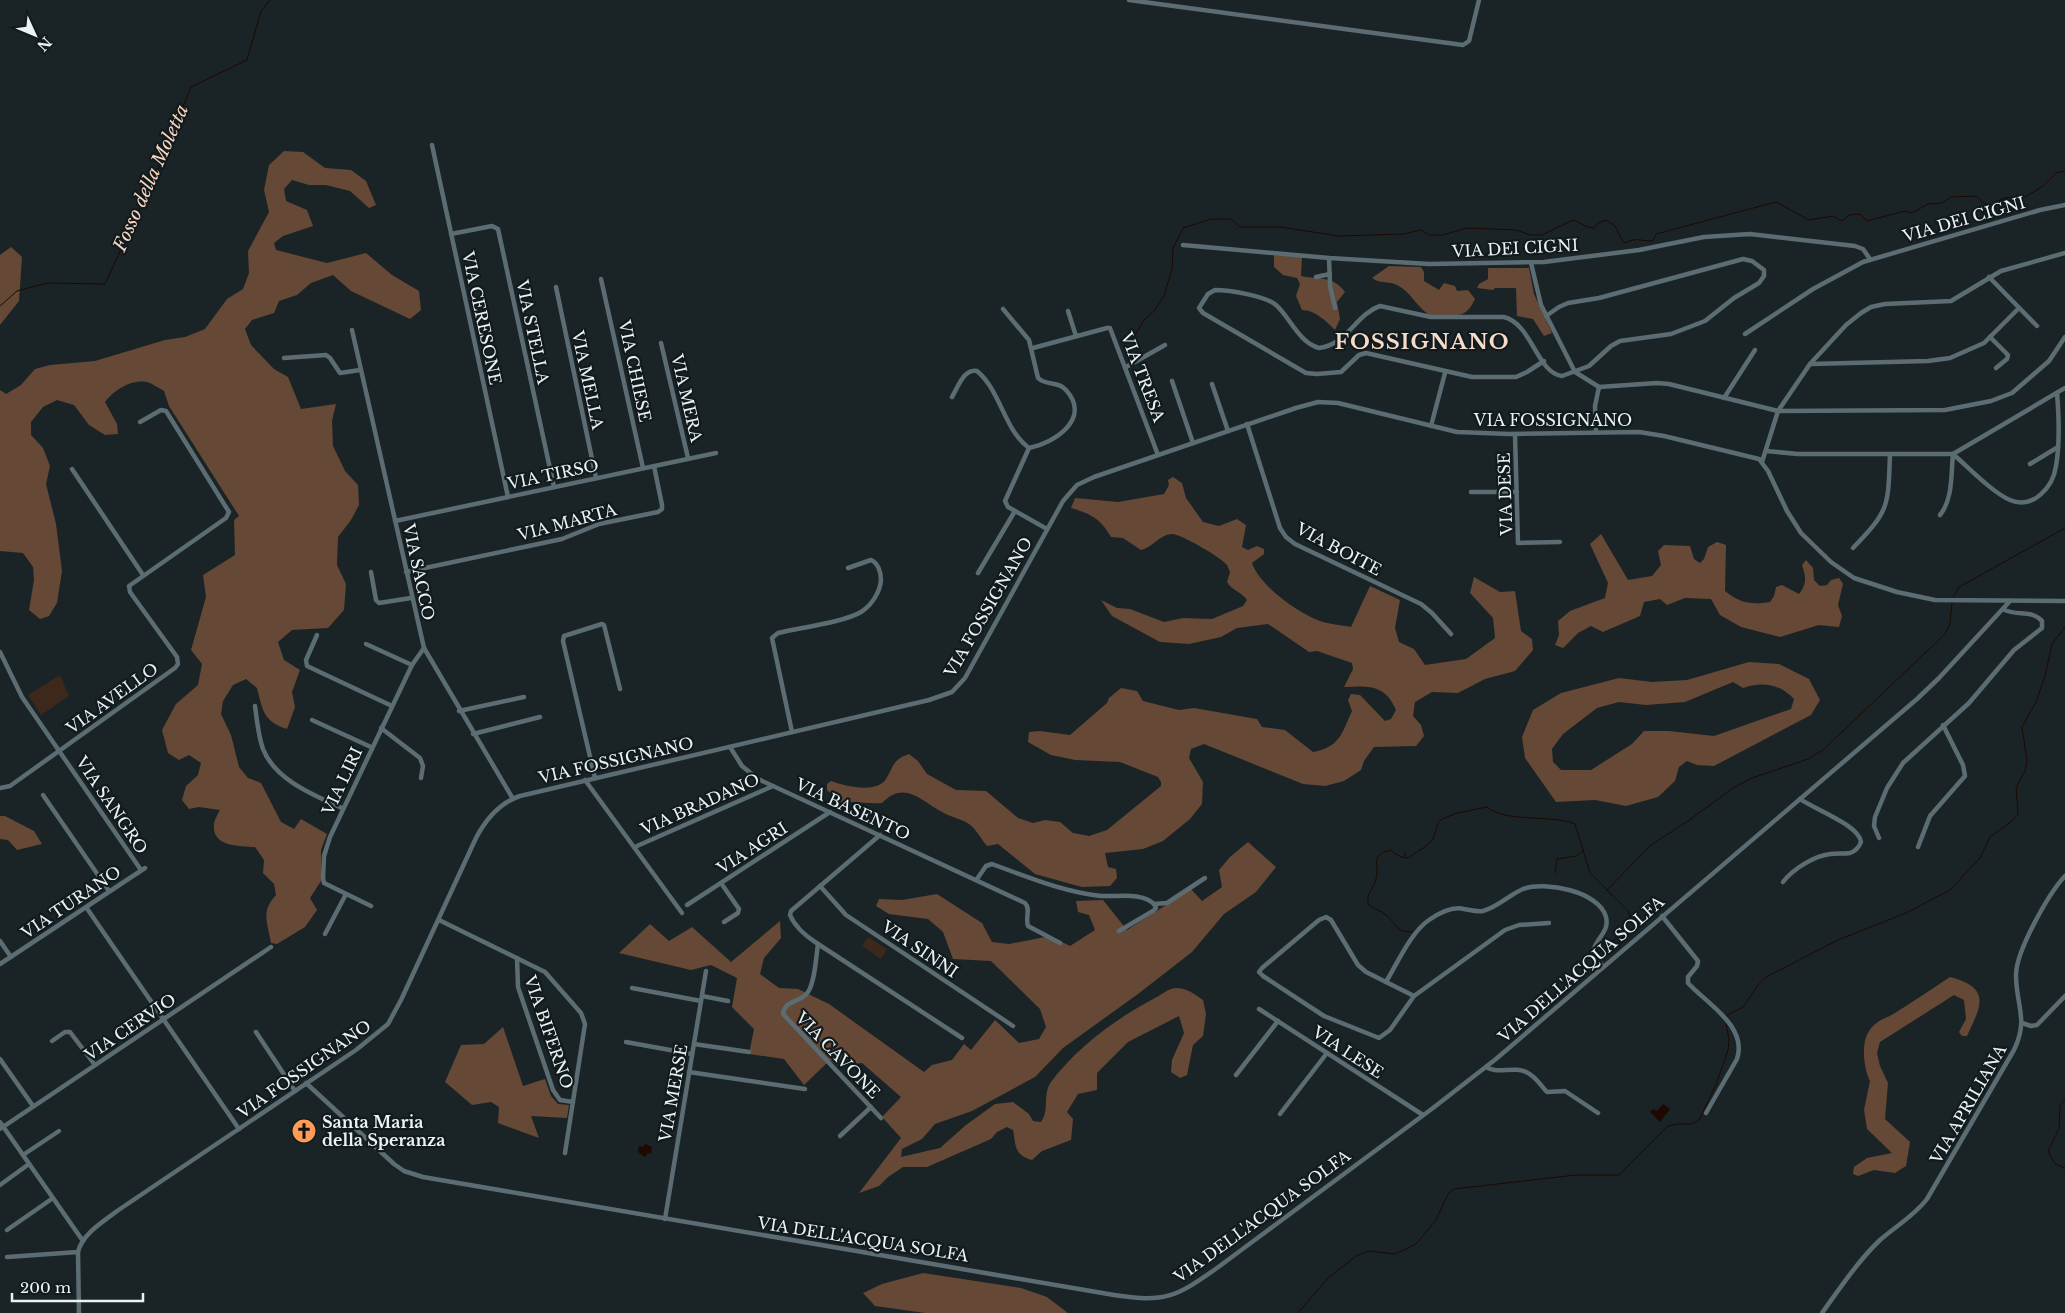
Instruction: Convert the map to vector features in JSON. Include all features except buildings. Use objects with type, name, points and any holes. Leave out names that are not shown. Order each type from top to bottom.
[{"type":"street","points":[[1130,0],[1464,45],[1469,41],[1480,0]]},
{"type":"street","name":"VIA CERESONE","points":[[432,145],[508,497]]},
{"type":"street","name":"VIA DEI CIGNI","points":[[1745,334],[1813,289],[1870,259],[2040,210],[2065,205]]},
{"type":"street","name":"VIA STELLA","points":[[451,234],[492,226],[498,229],[554,487]]},
{"type":"street","name":"VIA DEI CIGNI","points":[[1183,246],[1429,264],[1531,263],[1631,251],[1704,237],[1750,234],[1855,246],[1863,249],[1870,259]]},
{"type":"street","points":[[2065,253],[2002,270],[1951,301],[1892,303],[1869,307],[1846,325],[1810,364],[1778,411],[1762,462],[1799,530],[1811,543],[1846,573],[1856,579],[1927,599],[1948,601],[2065,601]]},
{"type":"street","points":[[1330,258],[1331,290],[1335,308]]},
{"type":"street","points":[[1544,361],[1516,377],[1472,378],[1366,353],[1341,372],[1306,373],[1203,313],[1199,307],[1208,294],[1216,290],[1269,301],[1278,307],[1298,332],[1319,348],[1336,343],[1368,314],[1380,306],[1431,317],[1504,317],[1520,326],[1544,361],[1550,370],[1557,375],[1564,376],[1593,364],[1618,342],[1670,334],[1705,321],[1734,298],[1759,283],[1764,276],[1763,269],[1752,260],[1743,259],[1606,296],[1566,304],[1546,316]]},
{"type":"street","points":[[1531,263],[1538,294],[1546,316],[1575,372],[1599,387],[1665,383],[1778,411],[1926,411],[1989,402],[2012,393],[2053,357],[2065,337]]},
{"type":"street","points":[[1316,277],[1330,274]]},
{"type":"street","points":[[1989,277],[2037,326]]},
{"type":"street","name":"VIA CHIESE","points":[[602,279],[643,468]]},
{"type":"street","name":"VIA MELLA","points":[[556,287],[596,478]]},
{"type":"street","points":[[1810,364],[1940,360],[1968,352],[1990,337],[2019,308]]},
{"type":"street","points":[[1003,309],[1026,335],[1033,348],[1038,378],[1044,382],[1057,384],[1065,388],[1071,398],[1074,411],[1072,421],[1064,431],[1048,442],[1029,448],[1005,501],[1007,506],[1047,529]]},
{"type":"street","points":[[1068,311],[1076,336]]},
{"type":"street","name":"VIA TRESA","points":[[1033,348],[1109,328],[1113,332],[1158,455]]},
{"type":"street","name":"VIA SACCO","points":[[352,330],[411,598],[424,648],[512,799]]},
{"type":"street","points":[[1990,337],[2008,355],[2007,359],[1996,368]]},
{"type":"street","name":"VIA MERA","points":[[661,343],[688,458]]},
{"type":"street","points":[[1126,367],[1165,345]]},
{"type":"street","points":[[1724,398],[1755,350]]},
{"type":"street","points":[[284,358],[324,354],[330,358],[340,373],[360,370]]},
{"type":"street","points":[[952,397],[967,373],[977,370],[1001,404],[1016,436],[1029,448]]},
{"type":"street","points":[[1432,426],[1445,372]]},
{"type":"street","points":[[1172,381],[1194,443]]},
{"type":"street","points":[[1212,384],[1228,431]]},
{"type":"street","points":[[1596,432],[1595,406],[1599,387]]},
{"type":"street","points":[[1766,451],[1798,454],[1953,454],[2065,388]]},
{"type":"street","points":[[1953,454],[2003,496],[2013,502],[2023,503],[2036,499],[2043,492],[2055,471],[2059,416],[2057,393]]},
{"type":"street","name":"VIA FOSSIGNANO","points":[[79,1313],[78,1252],[83,1241],[92,1231],[117,1211],[361,1046],[388,1024],[482,827],[496,810],[512,799],[586,780],[944,696],[954,690],[965,678],[1047,529],[1065,499],[1079,483],[1247,424],[1306,405],[1330,402],[1468,433],[1516,434],[1631,431],[1661,435],[1754,457],[1762,462]]},
{"type":"street","name":"VIA AVELLO","points":[[0,788],[10,786],[178,665],[179,660],[130,591],[130,585],[226,518],[230,512],[166,411],[160,410],[140,422]]},
{"type":"street","name":"VIA BOITE","points":[[1247,424],[1280,528],[1285,535],[1296,544],[1421,604],[1451,634]]},
{"type":"street","name":"VIA DESE","points":[[1516,434],[1518,543],[1560,542]]},
{"type":"street","points":[[2030,464],[2058,447]]},
{"type":"street","name":"VIA TIRSO","points":[[394,521],[716,452]]},
{"type":"street","points":[[1853,548],[1877,522],[1885,507],[1888,494],[1890,454]]},
{"type":"street","points":[[1940,515],[1945,509],[1948,497],[1953,454]]},
{"type":"street","name":"VIA MARTA","points":[[406,572],[565,538],[599,524],[660,511],[662,504],[654,466]]},
{"type":"street","points":[[72,469],[143,575]]},
{"type":"street","points":[[1471,492],[1516,492]]},
{"type":"street","points":[[978,573],[1015,511]]},
{"type":"street","points":[[792,732],[772,638],[778,633],[854,615],[866,608],[874,599],[879,588],[881,580],[879,569],[872,560],[848,568]]},
{"type":"street","points":[[371,572],[379,603],[411,598]]},
{"type":"street","name":"VIA DELL'ACQUA SOLFA","points":[[306,1083],[394,1164],[411,1174],[429,1179],[1114,1295],[1160,1299],[1181,1291],[1210,1273],[1486,1066],[1922,695],[2010,601]]},
{"type":"street","points":[[1879,838],[1874,821],[1887,788],[1905,760],[1972,699],[2017,646],[2042,628],[2042,621],[2037,616],[2010,613],[2002,609]]},
{"type":"street","points":[[595,778],[563,641],[564,636],[604,625],[620,689]]},
{"type":"street","points":[[317,636],[306,661],[307,666],[392,706]]},
{"type":"street","points":[[366,644],[412,665]]},
{"type":"street","name":"VIA LIRI","points":[[371,906],[326,884],[323,878],[326,846],[371,747],[412,665],[424,648]]},
{"type":"street","name":"VIA SANGRO","points":[[0,652],[22,697],[143,869]]},
{"type":"street","points":[[460,712],[524,697]]},
{"type":"street","points":[[255,706],[261,743],[270,761],[293,782],[342,808]]},
{"type":"street","points":[[473,734],[540,717]]},
{"type":"street","points":[[312,720],[371,747]]},
{"type":"street","points":[[1918,847],[1930,816],[1965,776],[1963,765],[1943,725]]},
{"type":"street","points":[[381,728],[420,758],[423,766],[421,778]]},
{"type":"street","name":"VIA BASENTO","points":[[730,747],[746,770],[755,778],[1025,902],[1028,907],[1028,926],[1060,943]]},
{"type":"street","points":[[586,780],[682,913]]},
{"type":"street","name":"VIA BRADANO","points":[[636,846],[773,786]]},
{"type":"street","points":[[43,795],[109,891]]},
{"type":"street","points":[[1783,882],[1791,874],[1814,859],[1832,853],[1852,852],[1858,848],[1861,842],[1858,834],[1849,827],[1800,799]]},
{"type":"street","name":"VIA AGRI","points":[[687,905],[830,812]]},
{"type":"street","points":[[880,835],[794,908],[790,913],[791,917],[803,932],[818,944],[962,1038]]},
{"type":"street","points":[[977,879],[984,867],[992,864],[1072,891],[1099,895],[1142,897],[1154,904],[1167,903],[1205,878]]},
{"type":"street","name":"VIA TURANO","points":[[0,964],[143,869]]},
{"type":"street","name":"VIA APRILIANA","points":[[1822,1313],[1869,1252],[1885,1236],[1915,1212],[1930,1195],[2014,1050],[2022,1023],[2016,979],[2018,962],[2042,911],[2065,876]]},
{"type":"street","points":[[721,883],[739,910],[724,922]]},
{"type":"street","name":"VIA SINNI","points":[[820,886],[846,915],[1013,1026]]},
{"type":"street","points":[[1386,982],[1418,930],[1430,919],[1454,908],[1477,911],[1486,910],[1522,890],[1534,886],[1579,892],[1590,898],[1602,909],[1606,918],[1606,926],[1594,946],[1593,952],[1603,967]]},
{"type":"street","points":[[325,934],[346,894]]},
{"type":"street","points":[[1119,931],[1154,911],[1154,904]]},
{"type":"street","points":[[86,907],[239,1129]]},
{"type":"street","points":[[1662,916],[1698,961],[1697,966],[1688,977],[1688,983],[1724,1017],[1734,1030],[1737,1040],[1738,1050],[1736,1059],[1706,1113]]},
{"type":"street","points":[[1414,996],[1366,972],[1358,966],[1332,921],[1326,917],[1319,920],[1261,968],[1259,972],[1262,976],[1324,1016],[1376,1038],[1382,1037],[1414,996],[1510,927],[1549,923]]},
{"type":"street","name":"VIA BIFERNO","points":[[438,920],[517,958],[549,976],[584,1018],[565,1153]]},
{"type":"street","name":"VIA TURANO","points":[[0,941],[11,957]]},
{"type":"street","name":"VIA CAVONE","points":[[818,944],[809,990],[803,997],[788,1004],[783,1011],[783,1015],[800,1030],[881,1118]]},
{"type":"street","name":"VIA CERVIO","points":[[2,1128],[271,948]]},
{"type":"street","name":"VIA BIFERNO","points":[[517,958],[518,987],[553,1090],[560,1100],[573,1102]]},
{"type":"street","name":"VIA MERSE","points":[[664,1219],[706,971]]},
{"type":"street","points":[[632,988],[728,1001]]},
{"type":"street","points":[[2022,1023],[2031,1026],[2037,1025],[2065,996]]},
{"type":"street","name":"VIA LESE","points":[[1259,1009],[1423,1115]]},
{"type":"street","points":[[1236,1074],[1278,1021]]},
{"type":"street","points":[[52,1041],[66,1032],[70,1032],[95,1065]]},
{"type":"street","points":[[256,1032],[295,1091]]},
{"type":"street","points":[[626,1042],[692,1054]]},
{"type":"street","points":[[694,1044],[749,1052]]},
{"type":"street","points":[[1280,1114],[1327,1053]]},
{"type":"street","points":[[0,1059],[33,1106]]},
{"type":"street","points":[[1486,1066],[1496,1071],[1516,1069],[1528,1072],[1547,1092],[1565,1092],[1598,1113]]},
{"type":"street","points":[[690,1072],[805,1089]]},
{"type":"street","points":[[840,1136],[871,1107]]},
{"type":"street","points":[[0,1122],[2,1128],[83,1241]]},
{"type":"street","points":[[23,1155],[58,1131]]},
{"type":"street","points":[[0,1184],[29,1164]]},
{"type":"street","points":[[7,1230],[52,1198]]},
{"type":"street","points":[[7,1257],[78,1252]]},
{"type":"shaded area","points":[[284,151],[303,152],[325,168],[351,170],[366,181],[376,205],[369,208],[350,191],[326,185],[309,185],[292,180],[284,189],[286,201],[307,210],[313,226],[283,236],[274,243],[276,250],[327,263],[366,253],[392,275],[419,291],[421,310],[410,319],[351,291],[333,275],[311,283],[297,295],[279,301],[274,313],[252,320],[245,329],[251,345],[274,369],[288,377],[301,409],[336,404],[332,421],[333,446],[345,471],[358,485],[359,505],[351,520],[338,537],[337,565],[346,584],[344,610],[328,628],[292,630],[278,642],[284,660],[300,670],[292,692],[295,707],[287,729],[269,719],[263,709],[257,688],[246,679],[233,685],[223,701],[221,714],[231,735],[239,767],[248,778],[261,783],[281,822],[294,829],[301,819],[327,834],[321,850],[321,881],[310,898],[317,910],[305,927],[277,944],[271,943],[266,918],[268,907],[276,895],[274,884],[263,873],[264,860],[255,847],[228,844],[217,838],[214,823],[220,810],[199,807],[189,809],[182,800],[186,786],[198,775],[201,763],[189,755],[179,760],[168,753],[162,730],[176,704],[198,685],[202,664],[191,650],[206,597],[203,575],[235,555],[234,520],[239,516],[169,406],[164,391],[150,383],[131,383],[119,389],[105,402],[117,424],[118,434],[105,435],[89,425],[74,405],[57,400],[43,407],[31,422],[31,435],[43,448],[50,466],[46,484],[56,524],[62,571],[57,603],[49,616],[40,619],[29,610],[34,580],[33,567],[23,553],[0,551],[0,390],[6,394],[21,385],[35,369],[50,365],[95,361],[165,340],[185,337],[205,329],[227,299],[243,289],[249,273],[248,251],[269,212],[264,190],[269,165]]},
{"type":"shaded area","points":[[11,247],[22,257],[19,301],[0,325],[0,255]]},
{"type":"shaded area","points":[[1274,255],[1302,257],[1301,276],[1325,279],[1335,283],[1345,292],[1337,302],[1340,319],[1335,330],[1316,314],[1302,310],[1296,296],[1300,284],[1297,278],[1283,275],[1274,267]]},
{"type":"shaded area","points":[[1389,266],[1421,267],[1424,272],[1424,281],[1439,290],[1444,283],[1455,286],[1457,291],[1468,290],[1475,299],[1468,310],[1462,314],[1430,315],[1402,288],[1372,278]]},
{"type":"shaded area","points":[[1488,268],[1529,268],[1534,294],[1552,333],[1544,336],[1533,319],[1517,316],[1516,288],[1495,288],[1493,290],[1477,288],[1479,284],[1488,279]]},
{"type":"shaded area","points":[[1173,477],[1182,483],[1186,498],[1203,522],[1219,526],[1237,519],[1246,525],[1242,547],[1248,550],[1257,546],[1264,549],[1264,554],[1252,563],[1262,580],[1280,597],[1311,617],[1324,622],[1351,627],[1370,586],[1400,600],[1395,628],[1399,642],[1414,649],[1425,665],[1466,659],[1495,638],[1493,618],[1470,593],[1474,577],[1500,592],[1515,591],[1521,631],[1532,639],[1533,650],[1515,671],[1485,679],[1458,693],[1432,692],[1415,702],[1413,716],[1421,725],[1424,736],[1416,746],[1374,747],[1364,761],[1361,770],[1344,781],[1325,786],[1303,784],[1204,744],[1191,749],[1189,758],[1203,782],[1202,804],[1190,819],[1163,841],[1143,849],[1105,853],[1108,867],[1116,869],[1117,878],[1110,886],[1082,887],[1035,874],[998,844],[987,846],[969,824],[944,813],[913,795],[898,793],[890,796],[882,803],[840,802],[827,790],[827,784],[831,781],[860,788],[882,784],[896,761],[909,754],[918,761],[927,774],[956,790],[986,791],[1018,818],[1033,823],[1045,820],[1060,822],[1073,833],[1089,836],[1107,830],[1161,786],[1161,782],[1158,777],[1120,762],[1075,760],[1051,755],[1028,742],[1029,732],[1040,731],[1070,735],[1107,703],[1109,698],[1121,688],[1137,691],[1143,701],[1179,710],[1194,708],[1257,719],[1262,727],[1285,730],[1313,752],[1329,747],[1339,738],[1352,711],[1348,700],[1351,694],[1360,695],[1385,721],[1391,719],[1396,710],[1387,695],[1375,688],[1344,687],[1353,669],[1352,663],[1317,651],[1309,652],[1268,624],[1237,628],[1221,637],[1189,644],[1160,642],[1112,616],[1101,600],[1117,608],[1130,609],[1164,622],[1183,618],[1212,619],[1243,606],[1247,600],[1227,582],[1230,572],[1227,565],[1218,557],[1192,542],[1172,534],[1163,536],[1141,550],[1123,538],[1111,537],[1099,521],[1084,512],[1071,508],[1075,498],[1118,502],[1164,494],[1169,485],[1168,480]]},
{"type":"shaded area","points":[[1601,534],[1628,580],[1652,576],[1661,565],[1658,551],[1664,545],[1690,546],[1694,559],[1700,563],[1704,559],[1708,547],[1717,542],[1726,545],[1725,591],[1741,601],[1751,603],[1770,602],[1776,587],[1782,585],[1799,594],[1805,584],[1802,565],[1806,560],[1813,568],[1814,580],[1820,586],[1827,585],[1831,580],[1839,578],[1843,584],[1838,605],[1842,616],[1839,627],[1819,625],[1780,637],[1741,627],[1720,615],[1711,599],[1685,598],[1667,605],[1660,599],[1644,602],[1640,616],[1603,632],[1591,626],[1578,633],[1563,648],[1555,645],[1559,635],[1558,621],[1570,611],[1605,598],[1608,583],[1590,544]]},
{"type":"shaded area","points":[[1749,662],[1779,664],[1809,679],[1820,700],[1811,715],[1714,766],[1697,765],[1687,761],[1679,767],[1675,781],[1658,797],[1626,806],[1595,800],[1556,802],[1525,758],[1522,737],[1533,710],[1561,693],[1619,678],[1652,682],[1687,680]],"holes":[[[1733,682],[1743,688],[1764,684],[1777,687],[1794,699],[1791,709],[1714,736],[1669,731],[1644,731],[1632,744],[1591,770],[1561,770],[1553,762],[1552,749],[1563,734],[1597,708],[1619,702],[1646,705],[1685,702]]]},
{"type":"shaded area","points":[[60,675],[69,696],[41,715],[28,695]]},
{"type":"shaded area","points":[[0,816],[5,816],[34,831],[42,844],[17,850],[8,840],[0,839]]},
{"type":"shaded area","points":[[1248,842],[1276,867],[1256,892],[1224,914],[1192,952],[1063,1048],[1035,1077],[972,1111],[935,1124],[922,1139],[902,1149],[901,1157],[940,1148],[966,1125],[995,1104],[1013,1102],[1029,1114],[1033,1121],[1041,1122],[1045,1113],[1048,1087],[1061,1069],[1098,1034],[1126,1015],[1173,988],[1187,990],[1203,1000],[1206,1014],[1203,1036],[1193,1045],[1187,1075],[1180,1078],[1171,1072],[1172,1060],[1184,1033],[1179,1016],[1128,1042],[1097,1073],[1097,1090],[1078,1094],[1067,1112],[1073,1119],[1071,1140],[1042,1151],[1032,1160],[1019,1153],[1013,1130],[1007,1127],[997,1132],[991,1139],[927,1167],[903,1167],[879,1186],[859,1193],[901,1138],[882,1117],[901,1097],[862,1063],[838,1066],[830,1060],[804,1085],[784,1059],[749,1054],[754,1029],[732,1007],[737,978],[711,965],[691,970],[619,953],[650,924],[669,941],[692,927],[731,962],[780,921],[781,938],[764,958],[760,974],[779,988],[798,989],[829,1004],[924,1072],[932,1065],[952,1060],[964,1044],[971,1050],[995,1020],[1019,1043],[1039,1039],[1046,1027],[1040,1009],[991,961],[953,959],[943,932],[928,919],[889,914],[876,906],[879,899],[902,900],[937,894],[982,923],[992,942],[1009,944],[1050,936],[1070,946],[1095,930],[1089,915],[1078,912],[1076,901],[1103,900],[1127,930],[1191,889],[1202,901],[1222,887],[1219,870],[1230,857]]},
{"type":"shaded area","points":[[868,937],[887,949],[881,959],[862,946]]},
{"type":"shaded area","points":[[1950,977],[1963,981],[1972,987],[1978,993],[1980,999],[1976,1016],[1967,1036],[1962,1036],[1959,1032],[1966,1019],[1964,1000],[1954,995],[1880,1042],[1877,1053],[1880,1066],[1888,1083],[1885,1119],[1910,1142],[1906,1166],[1895,1173],[1874,1170],[1858,1176],[1853,1174],[1854,1167],[1867,1158],[1892,1153],[1867,1129],[1864,1110],[1870,1081],[1865,1064],[1864,1050],[1868,1033],[1877,1023]]},
{"type":"shaded area","points":[[503,1027],[523,1086],[545,1079],[551,1096],[558,1104],[569,1105],[567,1118],[531,1116],[539,1138],[498,1123],[499,1107],[491,1102],[472,1105],[445,1082],[461,1045],[484,1044]]},
{"type":"shaded area","points":[[1663,1104],[1670,1109],[1660,1122],[1650,1112],[1653,1109],[1657,1111]]},
{"type":"shaded area","points":[[645,1144],[652,1147],[651,1154],[648,1153],[645,1157],[638,1152],[639,1146],[643,1147]]},
{"type":"shaded area","points":[[923,1273],[1021,1288],[1047,1297],[1068,1313],[925,1313],[875,1306],[863,1293],[882,1284]]},
{"type":"waterway","name":"Fosso della Moletta","points":[[0,306],[17,291],[47,283],[105,284],[154,178],[191,87],[247,60],[261,11],[270,0]]},
{"type":"waterway","points":[[1135,335],[1144,320],[1154,311],[1164,296],[1172,269],[1173,248],[1183,228],[1211,219],[1231,219],[1240,227],[1280,227],[1339,236],[1404,234],[1421,230],[1430,235],[1443,235],[1467,228],[1516,230],[1531,235],[1542,235],[1573,220],[1594,228],[1598,223],[1606,220],[1615,226],[1624,243],[1636,240],[1653,241],[1656,234],[1776,202],[1809,220],[1833,216],[1842,221],[1849,215],[1860,214],[1867,221],[1905,211],[1912,213],[1928,204],[1942,203],[1951,197],[1977,196],[1982,202],[1992,206],[1999,200],[2006,198],[2022,199],[2043,186],[2056,173],[2065,171]]},
{"type":"waterway","points":[[1953,598],[1959,587],[2065,528]]},
{"type":"waterway","points":[[1607,890],[1651,845],[1733,788],[1752,778],[1808,759],[1823,750],[1945,634],[1950,623],[1952,602]]},
{"type":"waterway","points":[[1727,1015],[1743,1007],[1766,977],[1838,940],[1906,913],[1950,890],[1980,858],[1990,837],[2012,821],[2018,814],[2016,788],[2025,771],[2027,761],[2022,727],[2036,702],[2045,676],[2052,644],[2065,627]]},
{"type":"waterway","points":[[1413,932],[1402,931],[1384,913],[1368,904],[1368,897],[1377,874],[1377,858],[1390,850],[1401,857],[1408,858],[1429,844],[1433,839],[1438,823],[1442,819],[1457,813],[1487,807],[1505,815],[1554,819],[1575,824],[1590,873],[1628,911],[1630,916],[1622,933],[1599,953]]},
{"type":"waterway","points":[[1555,873],[1557,859],[1576,856],[1584,850]]},
{"type":"waterway","points":[[1405,852],[1405,857]]},
{"type":"waterway","points":[[1298,1313],[1327,1279],[1356,1256],[1368,1251],[1395,1254],[1416,1244],[1436,1220],[1448,1194],[1454,1189],[1576,1175],[1619,1175],[1668,1126],[1692,1124],[1699,1120],[1716,1085],[1728,1050],[1729,1040],[1726,1023]]},
{"type":"waterway","points":[[2065,1100],[2060,1105],[2059,1129],[2048,1151],[2055,1164],[2065,1168]]},
{"type":"place","name":"Santa Maria della Speranza","points":[[304,1131]]},
{"type":"district","name":"FOSSIGNANO","points":[[1422,342]]}]
